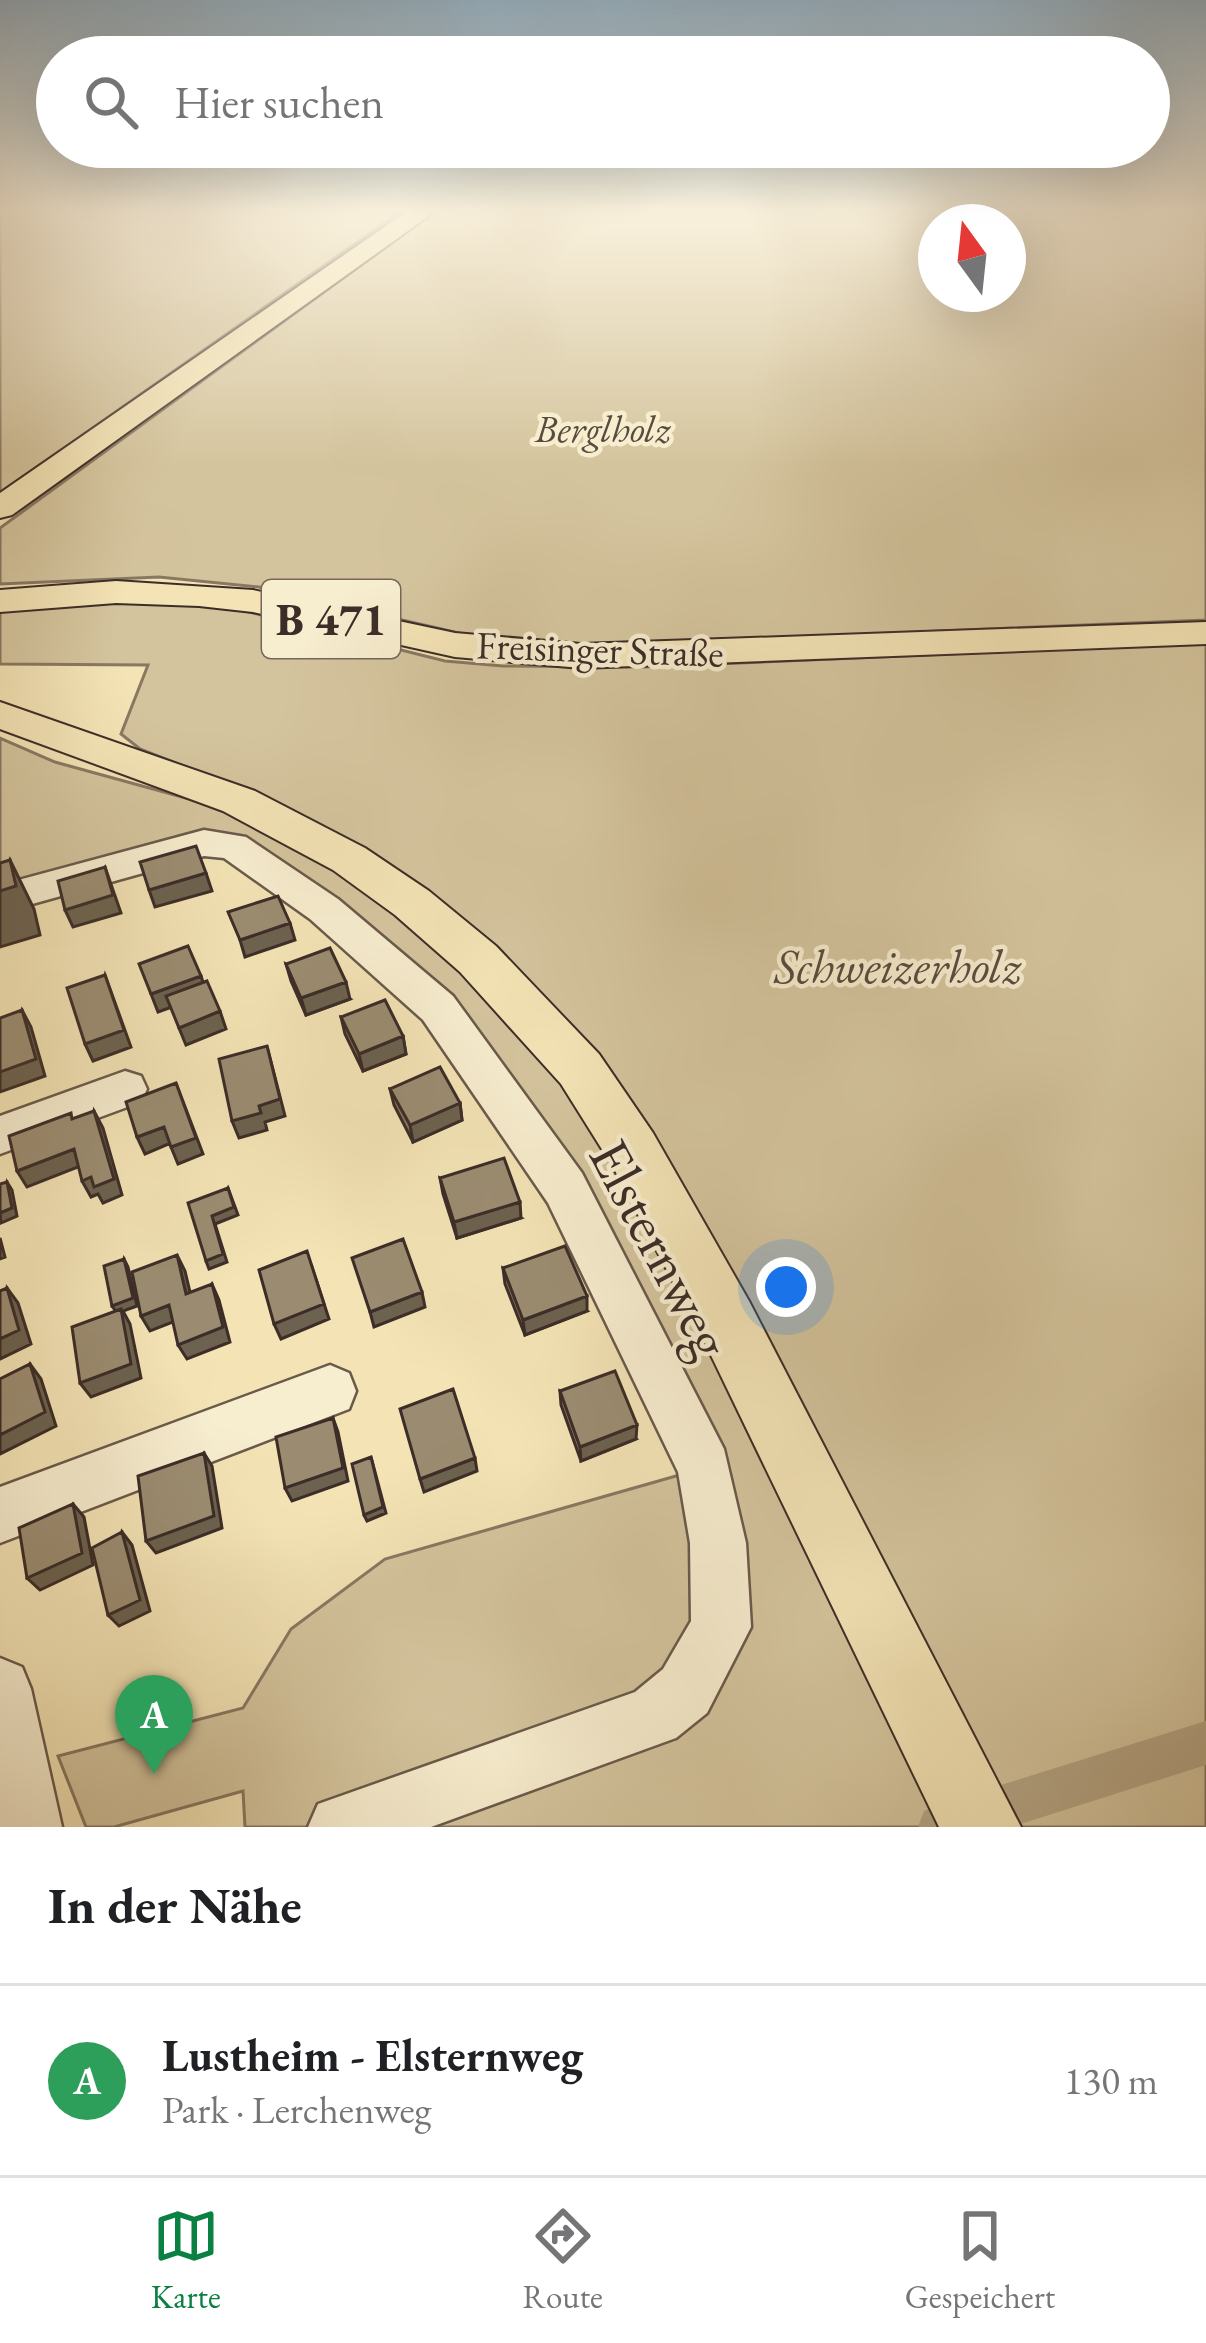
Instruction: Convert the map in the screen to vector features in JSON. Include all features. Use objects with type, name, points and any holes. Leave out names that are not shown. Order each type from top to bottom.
[{"type":"main road","points":[[0,508],[303,295]]},
{"type":"main road","name":"Freisinger Straße","points":[[0,602],[116,592],[199,595],[253,601],[455,645],[580,656],[1206,633]]},
{"type":"main road","points":[[9,720],[239,801],[349,860],[412,903],[478,959],[580,1069],[633,1150],[727,1322],[981,1827]]},
{"type":"street","name":"Elsternweg","points":[[0,899],[204,843],[232,846],[324,909],[438,1008],[565,1188],[705,1468],[718,1543],[721,1627],[685,1691],[654,1716],[341,1827]]},
{"type":"street","points":[[0,1135],[125,1089]]},
{"type":"street","points":[[0,1515],[125,1463],[255,1423],[330,1391]]},
{"type":"street","points":[[0,1689],[30,1827]]},
{"type":"green space","points":[[0,295],[282,295],[0,493]]},
{"type":"green space","name":"Berglholz","points":[[320,295],[918,295],[918,312],[1026,312],[1026,295],[1206,295],[1206,620],[578,646],[463,634],[259,587],[159,577],[0,584],[0,528]]},
{"type":"green space","name":"Schweizerholz","points":[[147,599],[241,610],[445,661],[503,666],[644,667],[1206,643],[1206,1827],[1013,1827],[592,1063],[247,791],[140,749],[121,734],[148,665],[0,664],[0,612]]},
{"type":"green space","points":[[0,738],[55,762],[233,811],[336,864],[465,965],[622,1153],[947,1827],[245,1827],[243,1791],[114,1827],[86,1827],[58,1756],[243,1708],[291,1629],[385,1559],[704,1468],[438,1008],[233,846],[29,891],[0,873]]},
{"type":"building","points":[[196,846],[206,873],[149,890],[140,862]]},
{"type":"building","points":[[10,860],[16,886],[0,891],[0,863]]},
{"type":"building","points":[[105,867],[113,895],[65,910],[58,881]]},
{"type":"building","points":[[278,896],[290,923],[240,940],[228,912]]},
{"type":"building","points":[[188,946],[201,976],[151,994],[139,964]]},
{"type":"building","points":[[330,948],[346,982],[301,998],[286,964]]},
{"type":"building","points":[[105,975],[124,1030],[85,1044],[67,988]]},
{"type":"building","points":[[207,981],[220,1011],[179,1028],[166,996]]},
{"type":"building","points":[[385,1000],[403,1036],[359,1054],[341,1017]]},
{"type":"building","points":[[22,1010],[36,1059],[0,1072],[0,1018]]},
{"type":"building","points":[[267,1046],[280,1099],[259,1106],[261,1113],[232,1121],[219,1059]]},
{"type":"building","points":[[440,1067],[460,1103],[410,1125],[390,1089]]},
{"type":"building","points":[[176,1083],[196,1138],[171,1147],[164,1127],[137,1137],[126,1102]]},
{"type":"building","points":[[94,1111],[114,1179],[94,1187],[91,1177],[82,1181],[74,1149],[17,1171],[9,1136],[71,1113],[72,1119]]},
{"type":"building","points":[[504,1158],[520,1202],[454,1222],[440,1178]]},
{"type":"building","points":[[7,1182],[12,1208],[0,1213],[0,1184]]},
{"type":"building","points":[[228,1188],[234,1207],[212,1216],[223,1254],[206,1261],[188,1203]]},
{"type":"building","points":[[403,1239],[422,1292],[370,1312],[352,1258]]},
{"type":"building","points":[[565,1246],[587,1296],[523,1320],[503,1268]]},
{"type":"building","points":[[307,1251],[324,1304],[274,1324],[259,1270]]},
{"type":"building","points":[[177,1255],[186,1294],[212,1284],[223,1327],[178,1345],[169,1305],[141,1316],[132,1272]]},
{"type":"building","points":[[124,1259],[133,1298],[112,1306],[104,1266]]},
{"type":"building","points":[[7,1288],[19,1330],[0,1339],[0,1291]]},
{"type":"building","points":[[121,1309],[131,1364],[80,1383],[72,1327]]},
{"type":"building","points":[[30,1364],[45,1412],[0,1435],[0,1379]]},
{"type":"building","points":[[615,1371],[637,1425],[580,1447],[560,1391]]},
{"type":"building","points":[[453,1389],[475,1458],[420,1479],[400,1409]]},
{"type":"building","points":[[333,1418],[343,1468],[285,1488],[276,1437]]},
{"type":"building","points":[[204,1453],[214,1516],[146,1541],[138,1476]]},
{"type":"building","points":[[371,1457],[383,1507],[364,1515],[352,1464]]},
{"type":"building","points":[[73,1504],[82,1553],[27,1578],[19,1528]]},
{"type":"building","points":[[122,1532],[140,1600],[108,1615],[92,1548]]},
{"type":"waterway","points":[[940,1827],[1206,1743]]},
{"type":"place","name":"Lustheim - Elsternweg","points":[[154,1774]]}]
